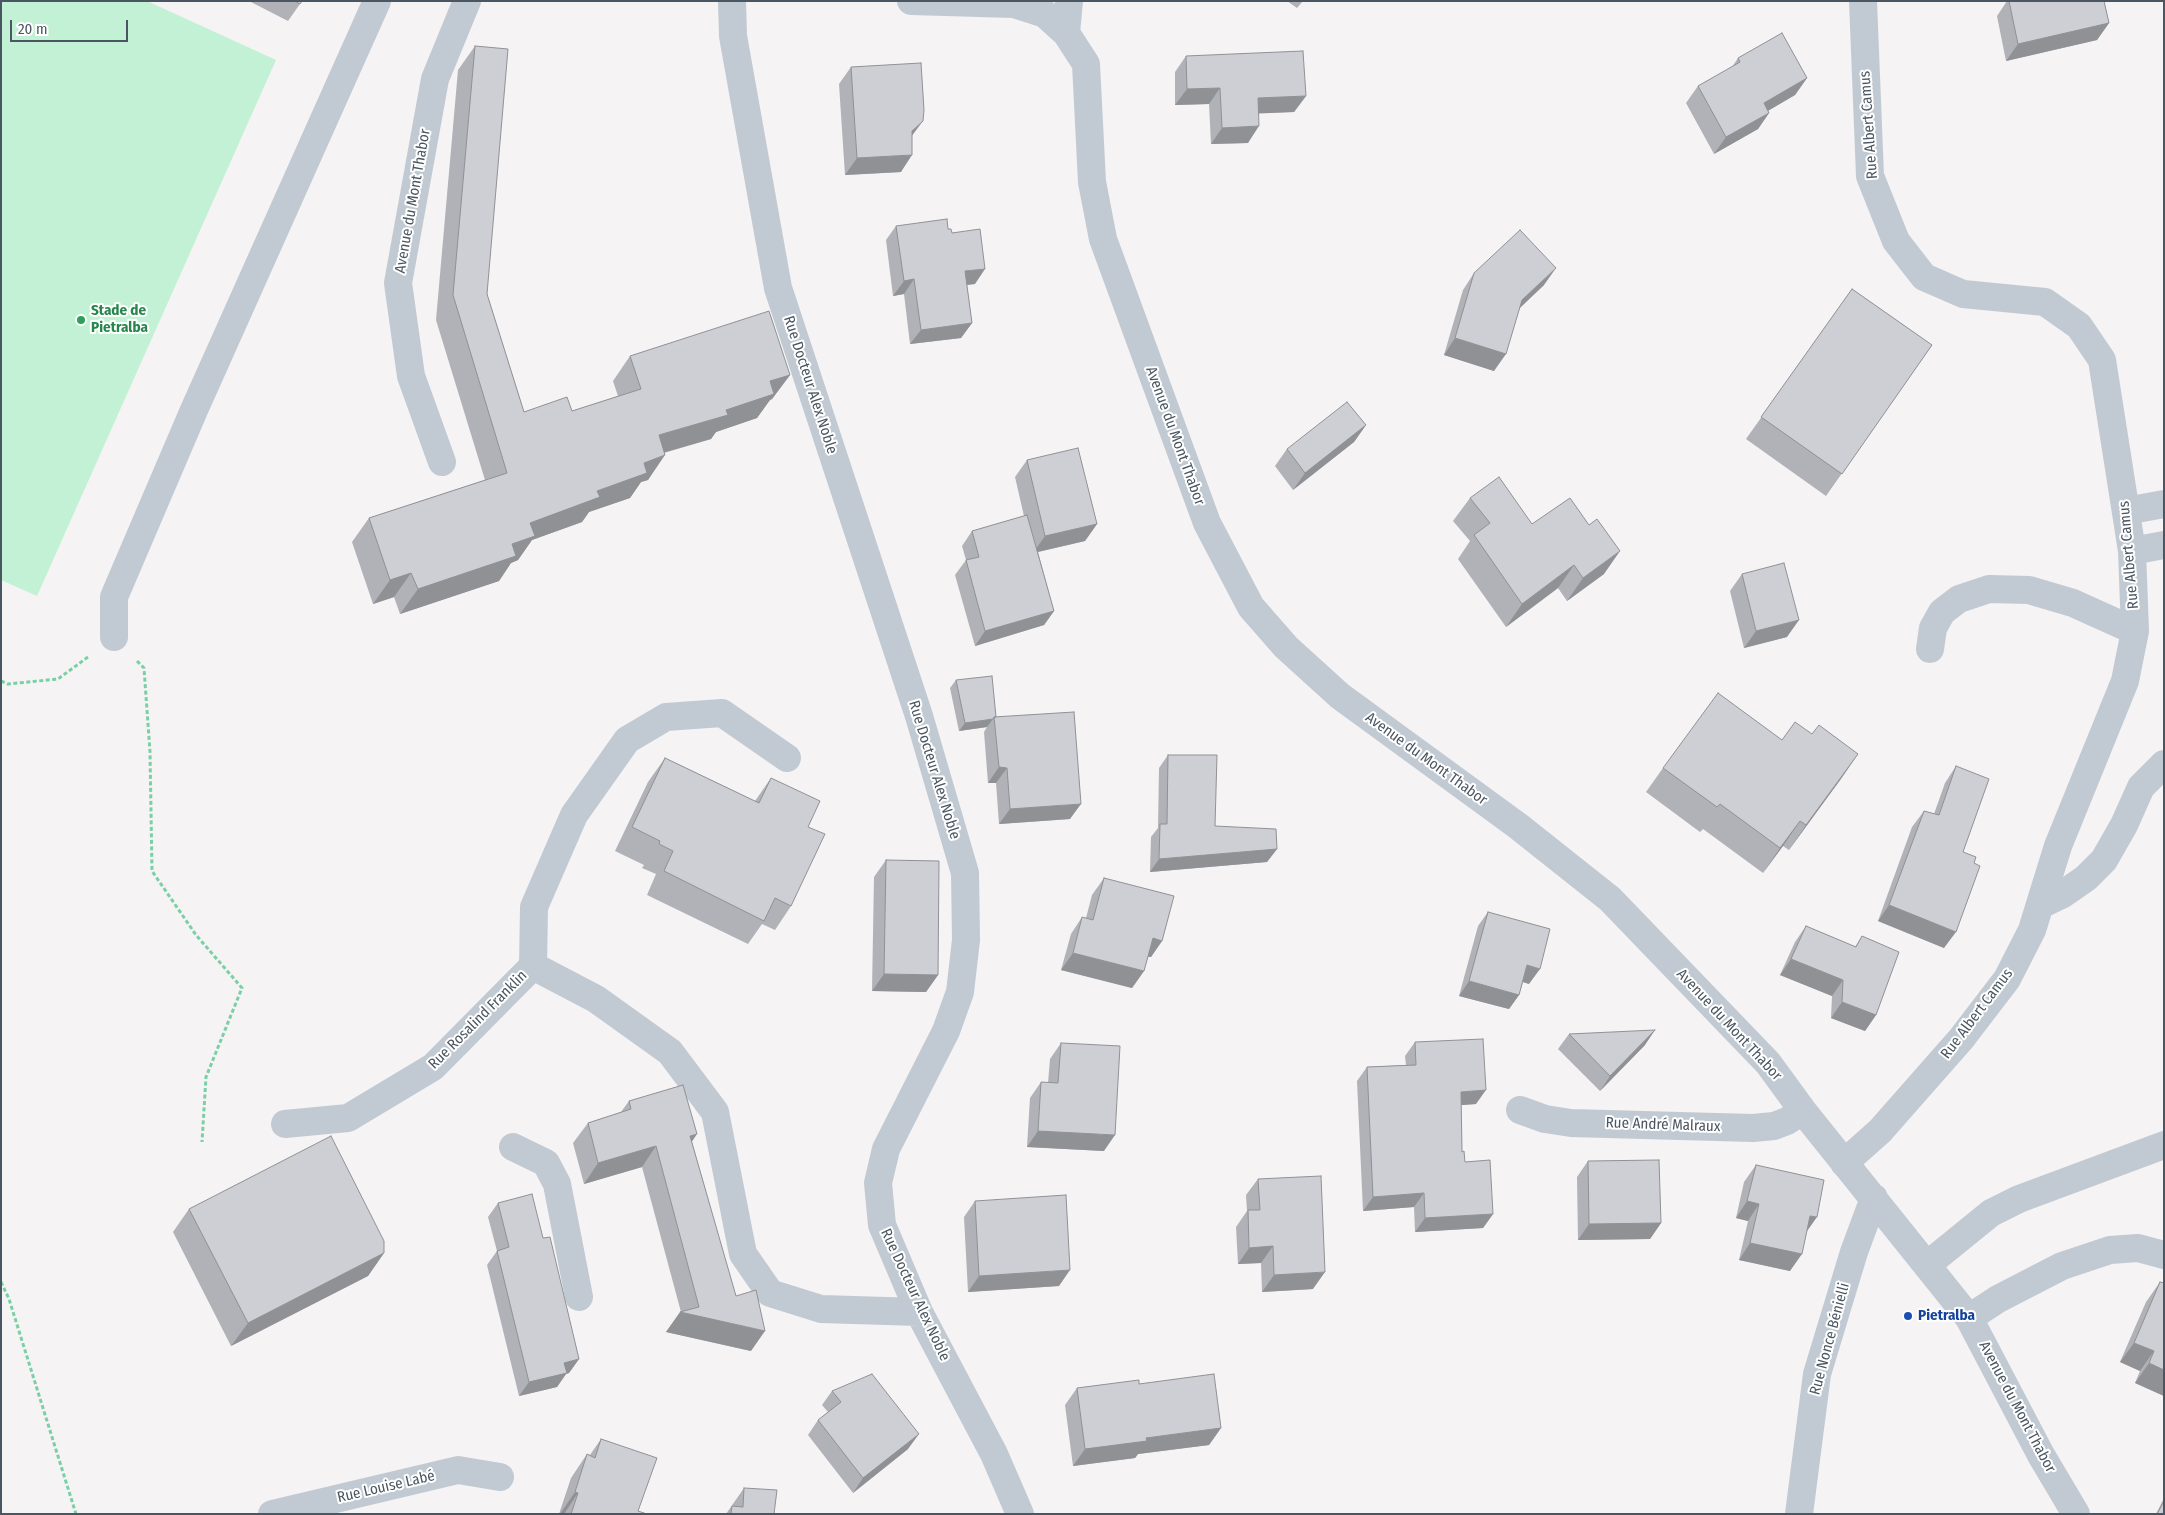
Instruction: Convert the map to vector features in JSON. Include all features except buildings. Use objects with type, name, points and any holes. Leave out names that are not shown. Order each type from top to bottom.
[{"type":"street","points":[[114,637],[114,597],[198,401],[377,1]]},
{"type":"street","name":"Avenue du Mont Thabor","points":[[442,462],[411,376],[398,283],[435,79],[467,1]]},
{"type":"street","name":"Rue Docteur Alex Noble","points":[[732,1],[733,36],[778,288],[919,716],[965,873],[966,940],[960,992],[946,1031],[886,1149],[878,1183],[882,1225],[919,1312],[994,1454],[1020,1514]]},
{"type":"street","name":"Avenue du Mont Thabor","points":[[911,1],[1014,4],[1044,14],[1066,33],[1086,64],[1092,182],[1103,239],[1207,523],[1250,607],[1286,647],[1340,696],[1518,826],[1610,899],[1768,1063],[1803,1111],[1969,1318],[2042,1455],[2076,1514]]},
{"type":"street","points":[[1066,33],[1069,1]]},
{"type":"street","name":"Rue Albert Camus","points":[[1844,1162],[1880,1131],[1961,1039],[2007,979],[2032,930],[2058,846],[2125,680],[2135,631],[2132,551],[2102,360],[2079,326],[2045,302],[1963,294],[1924,277],[1896,241],[1870,176],[1863,1]]},
{"type":"street","points":[[2126,511],[2164,504]]},
{"type":"street","points":[[2132,551],[2164,545]]},
{"type":"street","points":[[1930,649],[1932,628],[1942,612],[1960,599],[1989,588],[2029,590],[2047,595],[2073,603],[2135,631]]},
{"type":"street","points":[[787,758],[722,713],[666,718],[628,740],[574,815],[534,908],[532,966],[596,999],[670,1052],[715,1112],[743,1254],[770,1293],[821,1309],[919,1312]]},
{"type":"street","points":[[2040,905],[2063,894],[2086,878],[2104,860],[2124,825],[2141,787],[2164,764]]},
{"type":"street","name":"Rue Rosalind Franklin","points":[[285,1124],[348,1118],[433,1067],[532,966]]},
{"type":"street","name":"Rue André Malraux","points":[[1520,1110],[1545,1119],[1571,1122],[1753,1128],[1774,1126],[1787,1121],[1803,1111]]},
{"type":"street","points":[[1927,1266],[1991,1213],[2019,1199],[2164,1145]]},
{"type":"street","points":[[513,1147],[546,1163],[558,1184],[579,1297]]},
{"type":"street","name":"Rue Nonce Bénielli","points":[[1800,1514],[1817,1374],[1854,1252],[1874,1198]]},
{"type":"street","points":[[1969,1318],[1998,1299],[2062,1266],[2110,1250],[2138,1248],[2164,1255]]},
{"type":"street","name":"Rue Louise Labé","points":[[272,1514],[458,1470],[500,1477]]},
{"type":"path","points":[[1,681],[8,684],[58,679],[114,637],[144,668],[150,752],[152,871],[196,935],[242,988],[206,1077],[202,1142]]},
{"type":"path","points":[[1,1282],[8,1298],[76,1514]]},
{"type":"green space","name":"Stade de Pietralba","points":[[1,1],[147,1],[276,60],[37,596],[1,580]]},
{"type":"place","name":"Stade de Pietralba","points":[[81,320]]},
{"type":"place","name":"Pietralba","points":[[1908,1316]]}]
